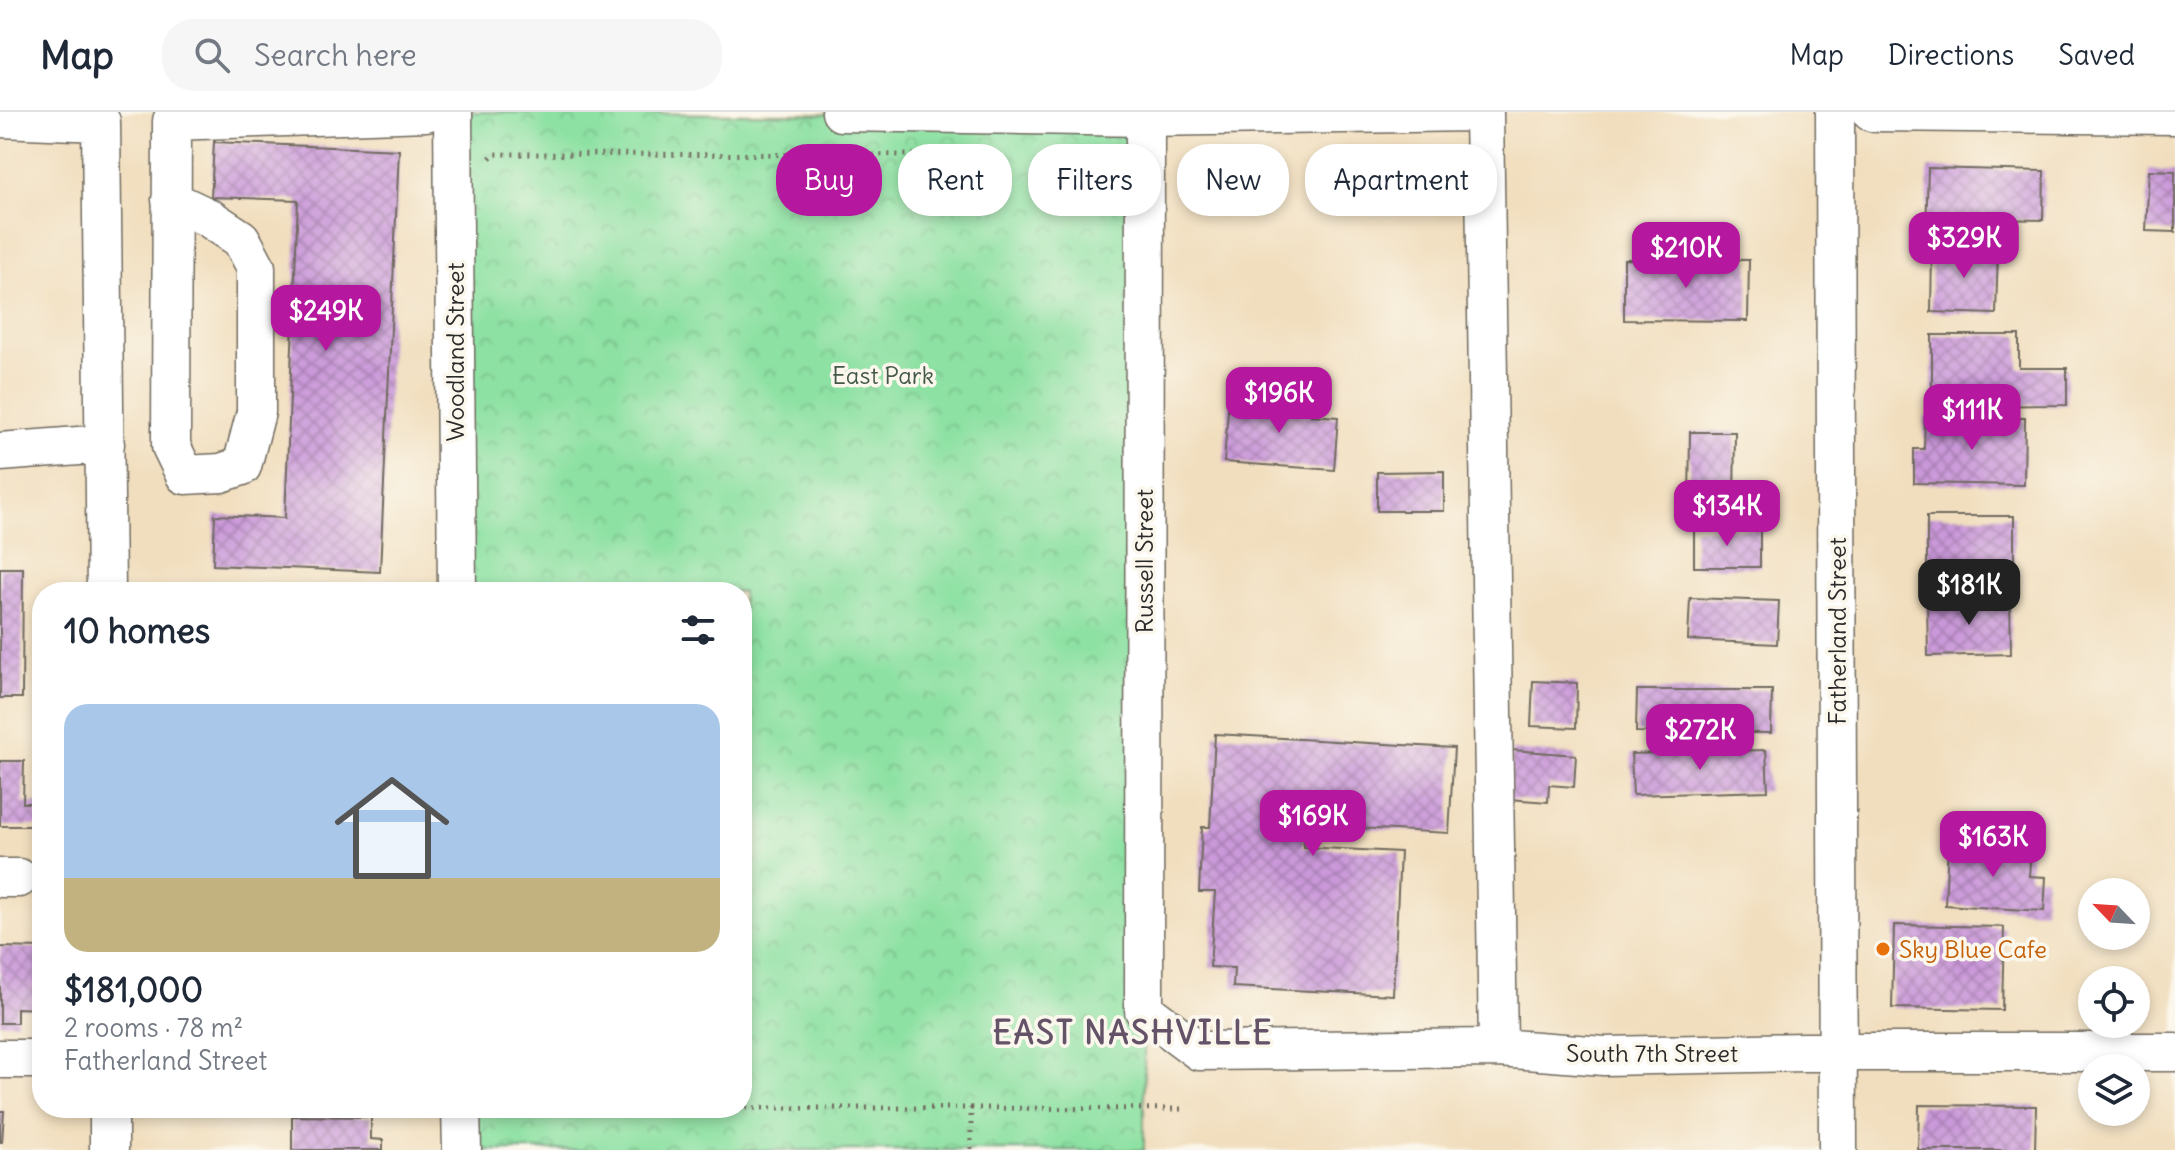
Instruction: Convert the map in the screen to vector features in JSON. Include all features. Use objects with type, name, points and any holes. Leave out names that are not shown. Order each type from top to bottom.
[{"type":"street","points":[[171,200],[209,218],[241,239],[256,267],[256,412],[242,466],[221,473],[185,475],[171,446],[171,200],[172,121],[426,112]]},
{"type":"street","name":"Woodland Street","points":[[453,112],[457,582]]},
{"type":"street","points":[[841,112],[1145,115],[1474,112]]},
{"type":"street","points":[[1484,112],[1498,1048]]},
{"type":"street","name":"Fatherland Street","points":[[1835,112],[1838,1150]]},
{"type":"street","points":[[1871,112],[2175,115]]},
{"type":"street","name":"Russell Street","points":[[1144,1010],[1145,115]]},
{"type":"street","points":[[0,118],[101,122],[106,582]]},
{"type":"street","points":[[0,452],[105,444]]},
{"type":"street","name":"South 7th Street","points":[[1144,1010],[1199,1051],[1498,1048],[1604,1056],[2175,1052]]},
{"type":"street","points":[[0,1059],[32,1059]]},
{"type":"street","points":[[109,1118],[109,1150]]},
{"type":"street","points":[[461,1118],[462,1150]]},
{"type":"path","points":[[482,165],[494,154],[898,155]]},
{"type":"path","points":[[752,1108],[1185,1109]]},
{"type":"path","points":[[971,1108],[971,1150]]},
{"type":"green space","name":"East Park","points":[[453,112],[1145,117],[1145,144],[1028,144],[1028,216],[1145,216],[1144,1150],[457,1150],[457,1118],[752,1118],[752,582],[455,582]]},
{"type":"building","points":[[214,142],[399,150],[380,572],[213,565],[215,515],[285,518],[298,200],[211,197]]},
{"type":"building","points":[[1928,168],[2044,171],[2043,220],[1992,219],[1992,233],[1926,232]]},
{"type":"building","points":[[2149,170],[2175,171],[2175,232],[2146,231]]},
{"type":"building","points":[[1932,247],[1998,249],[1996,314],[1931,312]]},
{"type":"building","points":[[1624,259],[1749,260],[1748,321],[1624,320]]},
{"type":"building","points":[[1932,335],[2019,335],[2019,368],[2067,368],[2067,405],[1932,406]]},
{"type":"building","points":[[1229,397],[1312,403],[1311,415],[1338,417],[1334,470],[1224,462]]},
{"type":"building","points":[[1925,417],[2025,418],[2024,485],[1914,483],[1914,449],[1924,449]]},
{"type":"building","points":[[1690,432],[1735,432],[1734,502],[1689,502]]},
{"type":"building","points":[[1444,471],[1444,511],[1377,511],[1377,472]]},
{"type":"building","points":[[1927,516],[2014,516],[2014,576],[1927,577]]},
{"type":"building","points":[[1694,528],[1760,529],[1760,567],[1694,567]]},
{"type":"building","points":[[0,568],[23,568],[22,698],[0,698]]},
{"type":"building","points":[[1690,598],[1779,601],[1777,644],[1688,640]]},
{"type":"building","points":[[2010,598],[2011,654],[1928,656],[1927,600]]},
{"type":"building","points":[[1533,681],[1577,683],[1576,728],[1531,726]]},
{"type":"building","points":[[1637,690],[1772,690],[1771,733],[1636,732]]},
{"type":"building","points":[[1215,734],[1454,748],[1449,833],[1304,825],[1303,847],[1400,852],[1393,995],[1233,987],[1234,968],[1210,967],[1215,892],[1199,892],[1202,827],[1210,827]]},
{"type":"building","points":[[1512,750],[1576,755],[1574,787],[1549,785],[1548,802],[1509,799]]},
{"type":"building","points":[[1766,750],[1768,791],[1633,795],[1631,754]]},
{"type":"building","points":[[0,761],[24,761],[23,803],[32,803],[32,826],[0,826]]},
{"type":"building","points":[[1948,845],[2031,849],[2029,876],[2046,877],[2044,911],[1945,905]]},
{"type":"building","points":[[1894,925],[2004,927],[2002,1010],[1892,1008]]},
{"type":"building","points":[[0,947],[32,948],[32,1009],[17,1008],[17,1023],[0,1023]]},
{"type":"building","points":[[1919,1105],[2036,1106],[2035,1150],[1918,1150]]},
{"type":"building","points":[[0,1111],[4,1111],[2,1142],[0,1142]]},
{"type":"building","points":[[292,1118],[371,1118],[371,1139],[383,1140],[383,1150],[292,1150]]},
{"type":"place","name":"Sky Blue Cafe","points":[[1883,949]]},
{"type":"district","name":"EAST NASHVILLE","points":[[1133,1032]]}]
